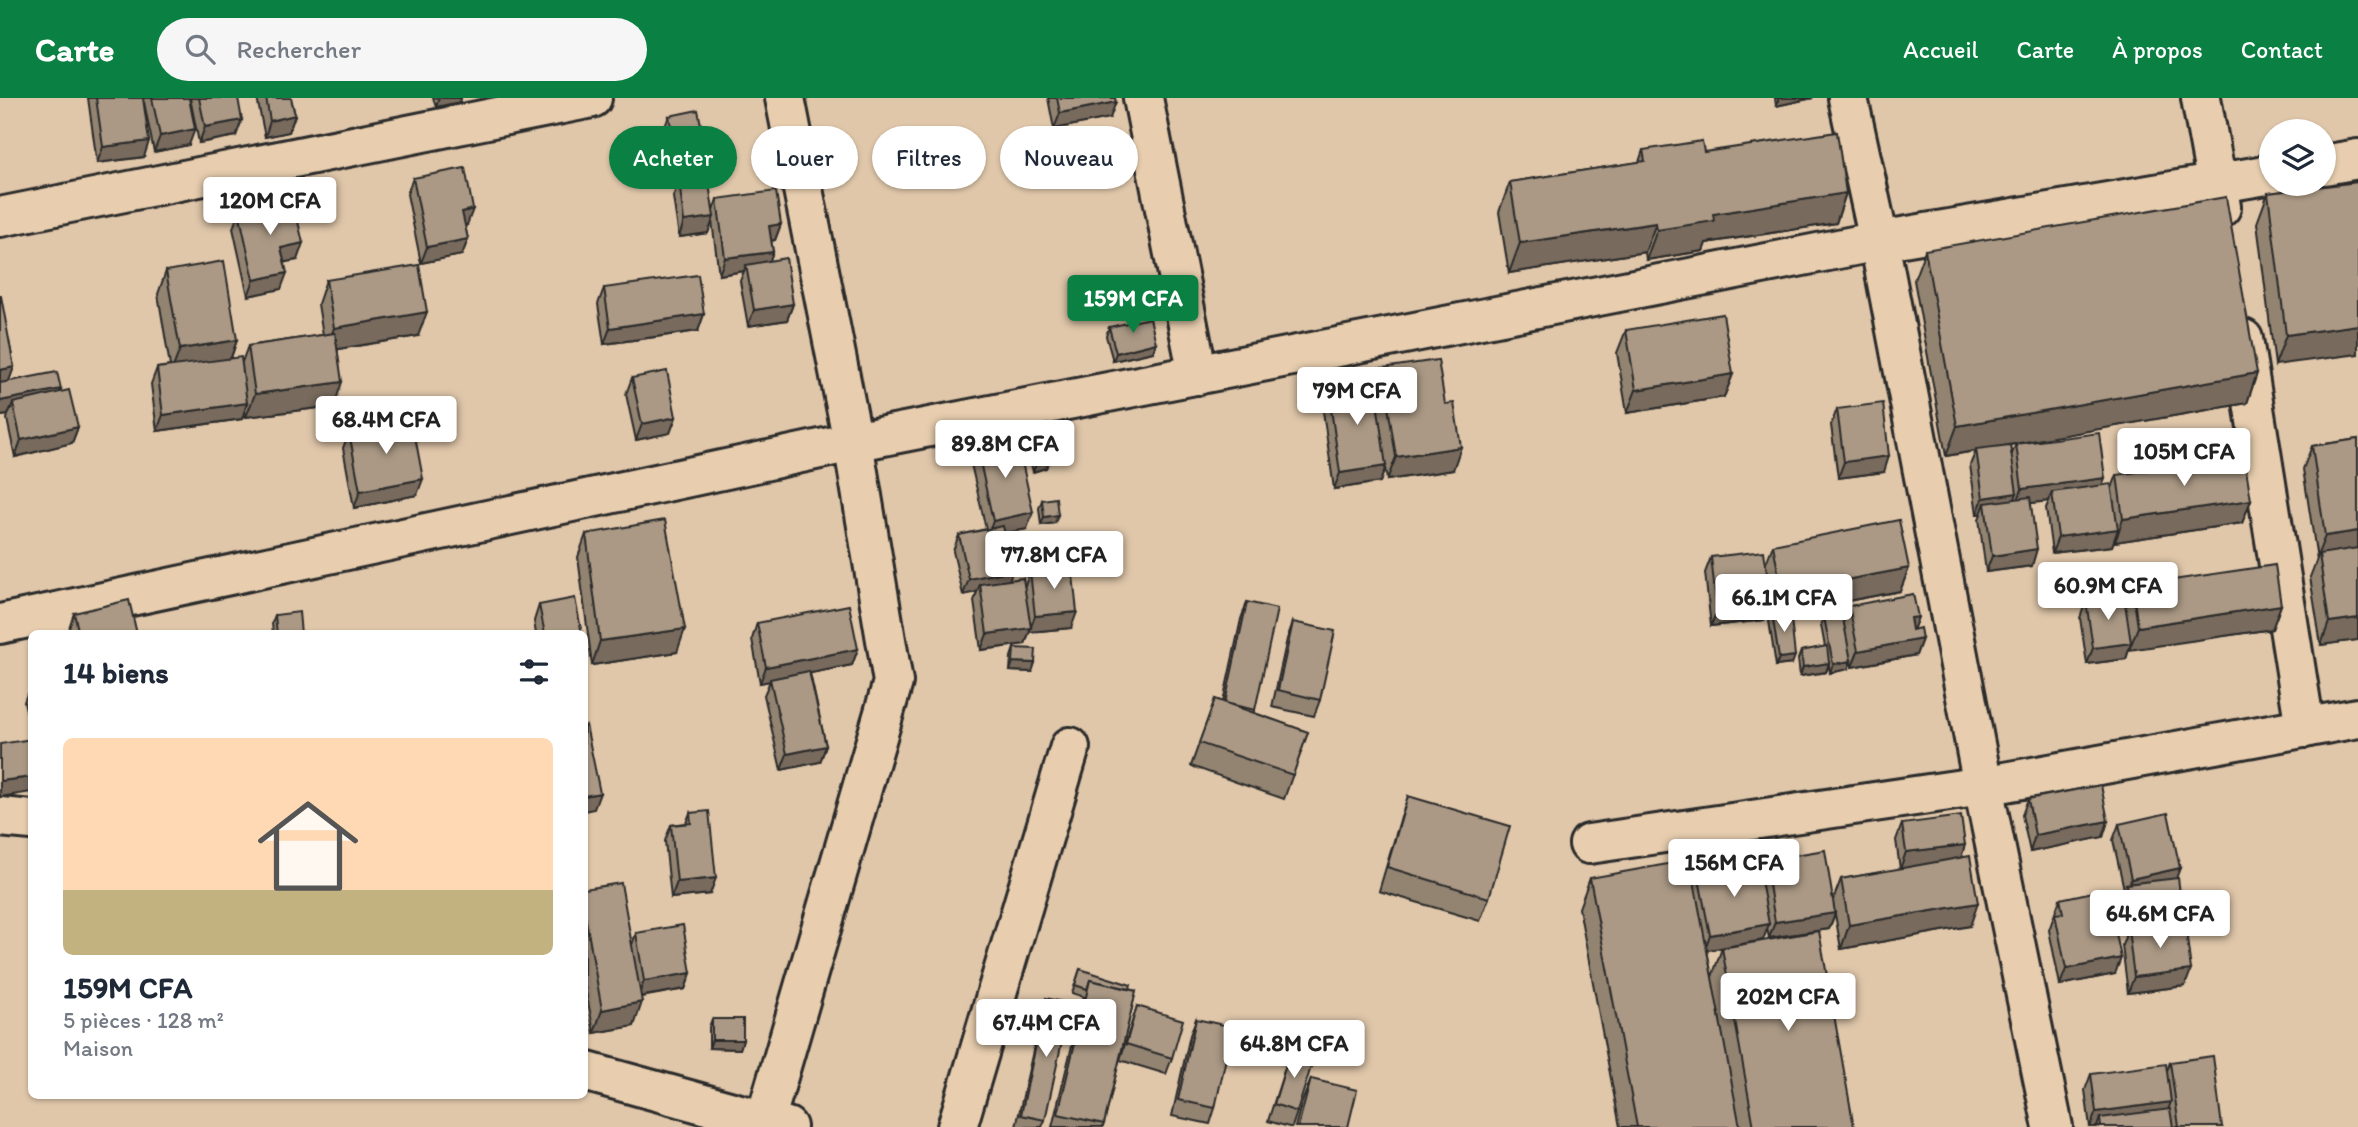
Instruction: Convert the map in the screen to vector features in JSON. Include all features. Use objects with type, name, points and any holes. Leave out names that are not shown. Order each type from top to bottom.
[{"type":"street","points":[[0,217],[592,98]]},
{"type":"street","points":[[588,1071],[776,1124],[892,682],[853,442],[785,98]]},
{"type":"street","points":[[1143,98],[1198,375]]},
{"type":"street","points":[[1848,98],[1879,241],[1983,786],[2053,1127]]},
{"type":"street","points":[[2201,98],[2226,237]]},
{"type":"street","points":[[2336,163],[2358,159]]},
{"type":"street","points":[[0,624],[853,442],[1879,241],[2259,176]]},
{"type":"street","points":[[2237,306],[2305,728]]},
{"type":"street","points":[[1590,844],[1983,786],[2358,718]]},
{"type":"street","points":[[957,1127],[1070,747]]},
{"type":"street","points":[[0,817],[28,820]]},
{"type":"building","points":[[96,98],[143,98],[149,141],[103,147]]},
{"type":"building","points":[[152,98],[189,98],[195,129],[160,136]]},
{"type":"building","points":[[199,98],[238,98],[242,120],[205,127]]},
{"type":"building","points":[[266,98],[291,98],[295,115],[270,121]]},
{"type":"building","points":[[1057,98],[1115,98],[1116,102],[1060,113]]},
{"type":"building","points":[[698,110],[701,126],[671,126],[669,116]]},
{"type":"building","points":[[1837,132],[1846,193],[1713,214],[1714,221],[1657,230],[1656,223],[1520,243],[1510,182],[1645,161],[1643,150],[1702,141],[1704,152]]},
{"type":"building","points":[[465,168],[473,209],[462,212],[468,239],[427,247],[413,178]]},
{"type":"building","points":[[2358,182],[2358,325],[2286,335],[2268,196],[2336,196],[2336,185]]},
{"type":"building","points":[[680,189],[710,189],[714,217],[684,221]]},
{"type":"building","points":[[776,191],[781,224],[769,226],[773,252],[725,258],[717,199]]},
{"type":"building","points":[[2226,197],[2257,373],[1957,426],[1925,250]]},
{"type":"building","points":[[293,200],[303,243],[281,248],[287,273],[254,280],[239,212]]},
{"type":"building","points":[[786,258],[793,304],[754,310],[746,265]]},
{"type":"building","points":[[224,261],[237,340],[180,349],[166,271]]},
{"type":"building","points":[[419,265],[427,312],[334,328],[326,280]]},
{"type":"building","points":[[698,275],[704,314],[610,328],[604,288]]},
{"type":"building","points":[[0,296],[14,367],[0,370]]},
{"type":"building","points":[[1723,314],[1733,374],[1636,390],[1626,330]]},
{"type":"building","points":[[1150,318],[1156,343],[1116,353],[1109,327]]},
{"type":"building","points":[[335,333],[342,382],[255,394],[248,346]]},
{"type":"building","points":[[241,357],[247,403],[163,415],[157,368]]},
{"type":"building","points":[[1438,360],[1445,404],[1454,403],[1461,447],[1396,457],[1382,368]]},
{"type":"building","points":[[667,371],[676,417],[642,424],[632,378]]},
{"type":"building","points":[[57,372],[61,389],[0,401],[0,383]]},
{"type":"building","points":[[1374,381],[1386,466],[1340,473],[1328,387]]},
{"type":"building","points":[[69,390],[78,427],[21,440],[13,403]]},
{"type":"building","points":[[1883,403],[1889,456],[1844,462],[1837,409]]},
{"type":"building","points":[[412,420],[423,479],[360,491],[349,432]]},
{"type":"building","points":[[2099,433],[2105,478],[2022,489],[2016,444]]},
{"type":"building","points":[[1017,439],[1033,512],[993,521],[977,448]]},
{"type":"building","points":[[2358,439],[2358,531],[2325,536],[2312,446]]},
{"type":"building","points":[[1045,444],[1049,460],[1036,464],[1032,448]]},
{"type":"building","points":[[2010,445],[2017,493],[1983,498],[1976,449]]},
{"type":"building","points":[[2244,456],[2251,500],[2123,519],[2117,475]]},
{"type":"building","points":[[2111,484],[2118,529],[2058,537],[2052,492]]},
{"type":"building","points":[[2030,497],[2037,549],[1992,556],[1985,503]]},
{"type":"building","points":[[1056,498],[1058,515],[1044,517],[1042,500]]},
{"type":"building","points":[[665,520],[685,629],[600,641],[586,534]]},
{"type":"building","points":[[1899,520],[1909,568],[1782,592],[1773,545]]},
{"type":"building","points":[[1003,526],[1013,570],[969,579],[959,535]]},
{"type":"building","points":[[2358,548],[2358,618],[2329,622],[2319,554]]},
{"type":"building","points":[[1764,551],[1771,603],[1717,610],[1711,557]]},
{"type":"building","points":[[2275,565],[2281,605],[2138,627],[2132,586]]},
{"type":"building","points":[[1072,566],[1077,612],[1035,616],[1030,571]]},
{"type":"building","points":[[1023,578],[1031,628],[987,634],[980,584]]},
{"type":"building","points":[[1913,594],[1918,617],[1910,618],[1912,630],[1920,628],[1922,639],[1858,651],[1849,606]]},
{"type":"building","points":[[2124,596],[2131,643],[2093,648],[2086,601]]},
{"type":"building","points":[[575,598],[581,630],[544,630],[539,605]]},
{"type":"building","points":[[129,600],[136,630],[78,630],[74,613]]},
{"type":"building","points":[[1247,602],[1277,609],[1255,710],[1225,703]]},
{"type":"building","points":[[849,605],[858,649],[766,667],[757,623]]},
{"type":"building","points":[[1790,610],[1795,656],[1779,658],[1772,613]]},
{"type":"building","points":[[299,612],[301,630],[277,630],[275,615]]},
{"type":"building","points":[[1842,613],[1851,661],[1833,664],[1824,617]]},
{"type":"building","points":[[1293,622],[1335,631],[1320,700],[1278,690]]},
{"type":"building","points":[[1827,646],[1829,663],[1803,667],[1801,651]]},
{"type":"building","points":[[1014,648],[1036,649],[1035,663],[1013,662]]},
{"type":"building","points":[[809,671],[826,746],[787,754],[770,679]]},
{"type":"building","points":[[1215,699],[1308,732],[1293,775],[1199,743]]},
{"type":"building","points":[[588,735],[600,793],[588,795]]},
{"type":"building","points":[[28,740],[28,778],[0,781],[0,744]]},
{"type":"building","points":[[2101,785],[2108,821],[2035,835],[2028,799]]},
{"type":"building","points":[[1408,796],[1510,826],[1489,898],[1387,867]]},
{"type":"building","points":[[709,811],[716,878],[677,882],[671,825],[691,823],[690,813]]},
{"type":"building","points":[[2168,813],[2180,868],[2131,879],[2119,824]]},
{"type":"building","points":[[1961,816],[1965,845],[1906,852],[1902,824]]},
{"type":"building","points":[[1825,850],[1835,913],[1775,922],[1765,860]]},
{"type":"building","points":[[1970,856],[1978,903],[1849,925],[1841,879]]},
{"type":"building","points":[[1690,860],[1740,1127],[1637,1127],[1590,878]]},
{"type":"building","points":[[1758,864],[1769,924],[1710,935],[1698,874]]},
{"type":"building","points":[[2178,878],[2183,916],[2131,923],[2126,884]]},
{"type":"building","points":[[621,883],[642,1002],[602,1010],[588,931],[588,888]]},
{"type":"building","points":[[2107,889],[2121,958],[2066,969],[2055,914],[2063,913],[2060,899]]},
{"type":"building","points":[[2185,922],[2191,970],[2134,977],[2128,929]]},
{"type":"building","points":[[683,925],[691,973],[644,981],[636,933]]},
{"type":"building","points":[[1819,931],[1854,1127],[1754,1127],[1722,948]]},
{"type":"building","points":[[1080,969],[1131,985],[1130,989],[1090,980],[1087,989],[1075,985]]},
{"type":"building","points":[[1090,980],[1136,991],[1104,1124],[1058,1114]]},
{"type":"building","points":[[1046,998],[1070,1004],[1045,1120],[1021,1115]]},
{"type":"building","points":[[1137,1006],[1183,1020],[1172,1058],[1126,1044]]},
{"type":"building","points":[[712,1019],[743,1019],[743,1040],[712,1040]]},
{"type":"building","points":[[1196,1019],[1233,1027],[1215,1108],[1178,1100]]},
{"type":"building","points":[[1291,1049],[1314,1057],[1297,1112],[1274,1104]]},
{"type":"building","points":[[2213,1056],[2222,1127],[2179,1127],[2170,1062]]},
{"type":"building","points":[[2166,1064],[2171,1102],[2096,1112],[2091,1074]]},
{"type":"building","points":[[1311,1079],[1357,1090],[1348,1127],[1298,1127]]},
{"type":"building","points":[[2170,1109],[2173,1127],[2101,1127],[2100,1118]]}]
